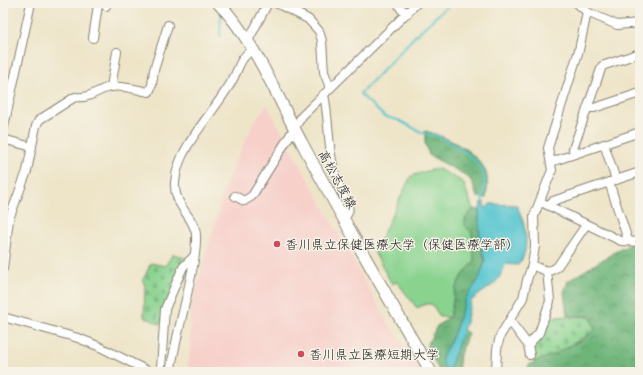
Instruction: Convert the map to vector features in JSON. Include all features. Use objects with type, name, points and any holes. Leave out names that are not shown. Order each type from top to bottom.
[{"type":"main road","name":"高松志度線","points":[[218,3],[250,46],[430,372]]},
{"type":"street","points":[[3,131],[31,3]]},
{"type":"street","points":[[170,372],[194,256],[196,233],[193,224],[180,206],[176,193],[175,182],[177,169],[186,148],[233,79],[242,60],[248,52],[268,3]]},
{"type":"street","points":[[276,3],[308,19],[319,31],[322,40],[332,163],[341,191],[349,209],[348,214],[344,218]]},
{"type":"street","points":[[398,3],[401,9],[408,13]]},
{"type":"street","points":[[235,196],[244,201],[252,196],[302,116],[417,3]]},
{"type":"street","points":[[577,3],[587,12],[617,26],[640,23]]},
{"type":"street","points":[[93,38],[103,5]]},
{"type":"street","points":[[545,204],[552,170],[548,148],[578,50],[587,12]]},
{"type":"street","points":[[3,269],[9,219],[27,171],[36,126],[44,116],[75,97],[83,98],[92,96],[111,87],[149,92],[168,25]]},
{"type":"street","points":[[111,87],[117,52]]},
{"type":"street","points":[[574,154],[573,149],[602,66],[640,53]]},
{"type":"street","points":[[587,108],[594,108],[640,93]]},
{"type":"street","points":[[551,162],[640,132]]},
{"type":"street","points":[[3,139],[32,147]]},
{"type":"street","points":[[604,144],[628,240]]},
{"type":"street","points":[[496,372],[497,349],[500,336],[523,298],[532,265],[535,246],[534,216],[545,204],[640,172]]},
{"type":"street","points":[[545,204],[586,225],[621,240],[640,242]]},
{"type":"street","points":[[532,265],[547,271],[552,271],[557,267],[586,225]]},
{"type":"street","points":[[158,372],[161,368],[165,309],[183,267],[194,256]]},
{"type":"street","points":[[528,345],[539,332],[550,301],[547,271]]},
{"type":"street","points":[[3,316],[78,338],[98,346],[150,372]]},
{"type":"street","points":[[510,321],[528,345],[530,356]]},
{"type":"shaded area","name":"香川県立保健医療大学（保健医療学部）","points":[[267,105],[392,330],[396,333],[420,372],[187,372],[191,343],[190,310],[228,178],[254,122]]},
{"type":"green space","points":[[425,131],[459,145],[481,163],[487,177],[486,198],[477,197],[472,182],[467,176],[429,155],[425,143]]},
{"type":"green space","points":[[437,168],[463,182],[473,209],[465,219],[472,232],[474,261],[460,279],[455,290],[450,317],[440,317],[432,304],[426,304],[417,308],[397,282],[392,284],[374,252],[411,176]]},
{"type":"green space","points":[[473,209],[480,210],[480,240],[485,261],[479,279],[466,298],[453,336],[442,357],[443,365],[446,369],[450,368],[463,330],[468,333],[460,354],[458,372],[440,372],[426,347],[437,326],[450,317],[455,290],[460,279],[474,261],[472,233],[465,226],[465,219]]},
{"type":"green space","points":[[631,244],[640,247],[640,372],[525,372],[529,365],[584,339],[595,329],[590,316],[567,316],[564,292],[568,281],[615,252]]},
{"type":"green space","points":[[173,254],[188,259],[186,280],[180,281],[160,324],[144,317],[145,287],[143,280],[151,263],[165,266]]},
{"type":"green space","points":[[590,316],[595,329],[591,333],[555,354],[534,362],[531,348],[539,339],[548,317]]},
{"type":"water","points":[[481,202],[484,202],[484,206],[487,208],[490,204],[516,205],[522,219],[526,235],[525,251],[518,265],[505,264],[499,278],[495,283],[471,301],[466,322],[450,368],[446,369],[443,365],[442,357],[453,336],[466,298],[479,279],[485,261],[480,240],[479,218]]},
{"type":"waterway","points":[[451,3],[418,33],[360,94],[385,117],[398,120],[423,133],[438,136],[468,154],[482,169],[485,182],[482,202]]},
{"type":"waterway","points":[[220,36],[221,14]]},
{"type":"place","name":"香川県立保健医療大学（保健医療学部）","points":[[277,244]]},
{"type":"place","name":"香川県立医療短期大学","points":[[301,354]]}]
